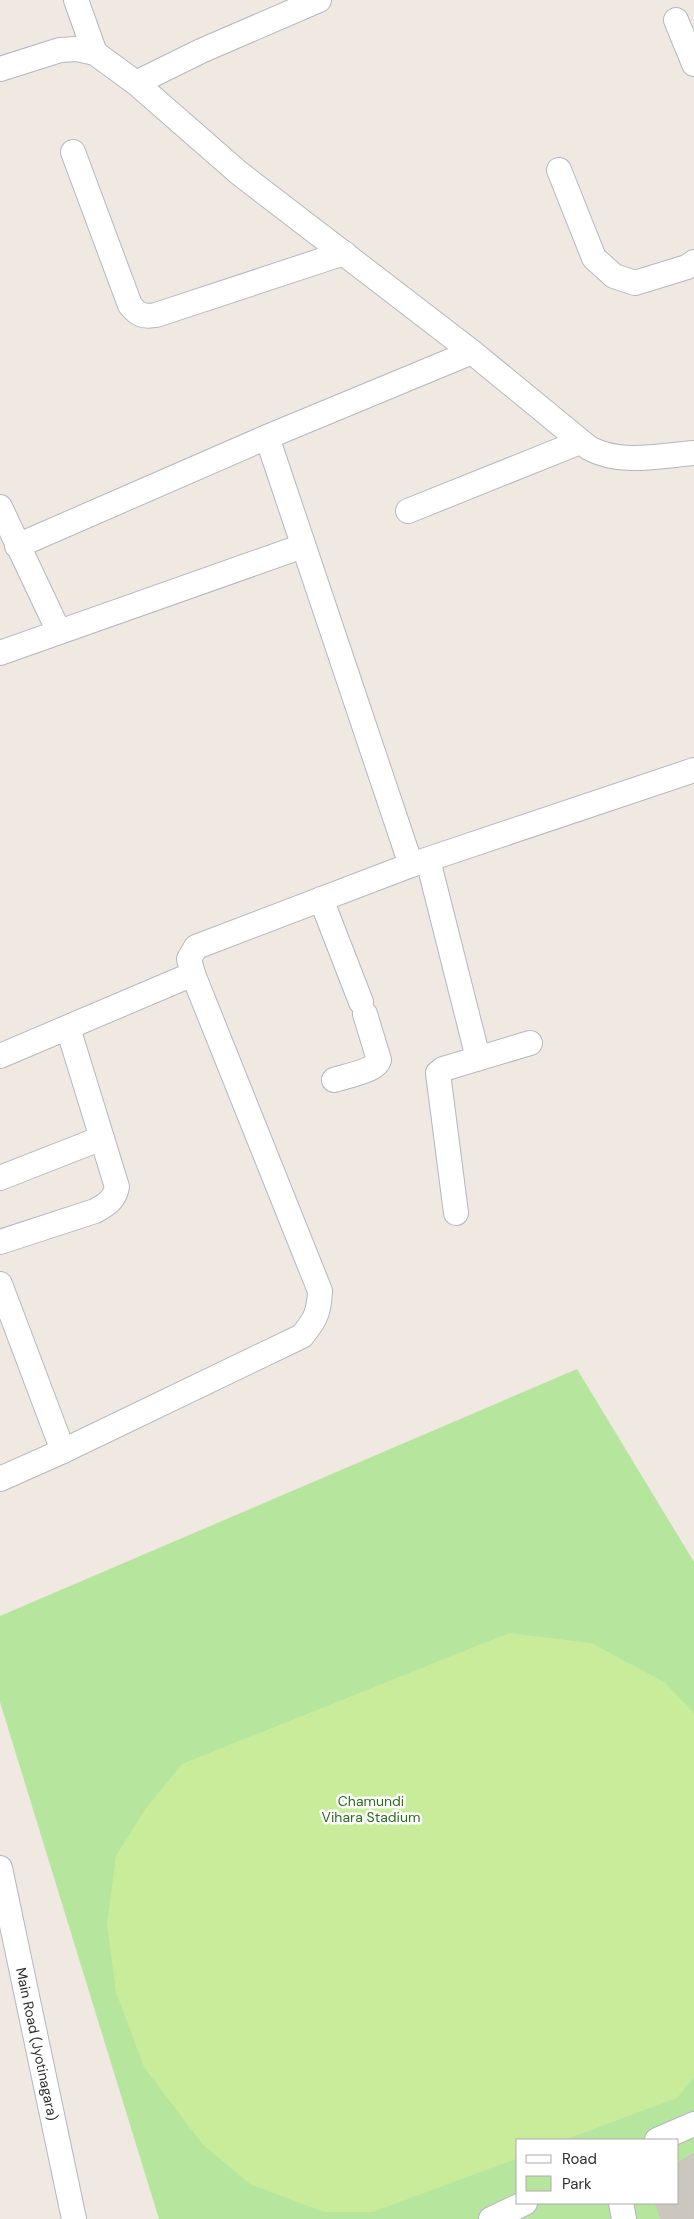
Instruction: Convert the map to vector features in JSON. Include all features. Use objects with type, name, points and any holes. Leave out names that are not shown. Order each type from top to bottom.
[{"type":"street","points":[[76,0],[95,54]]},
{"type":"street","points":[[136,82],[201,51],[319,0]]},
{"type":"street","points":[[676,20],[694,64]]},
{"type":"street","points":[[0,69],[60,50],[77,49],[95,54],[136,82],[239,173],[472,352],[580,442],[602,456],[620,458],[694,454]]},
{"type":"street","points":[[74,152],[130,304],[137,314],[146,317],[156,315],[344,253]]},
{"type":"street","points":[[560,170],[594,258],[614,276],[635,283],[687,267],[694,262]]},
{"type":"street","points":[[18,546],[266,437],[472,352]]},
{"type":"street","points":[[266,437],[303,546],[420,862],[478,1058]]},
{"type":"street","points":[[408,510],[580,442]]},
{"type":"street","points":[[0,507],[59,632]]},
{"type":"street","points":[[0,653],[303,546]]},
{"type":"street","points":[[0,1479],[63,1451],[302,1336],[313,1322],[319,1309],[320,1291],[193,974],[189,959],[196,947],[420,862],[694,770]]},
{"type":"street","points":[[320,899],[363,1008],[379,1060],[378,1064],[372,1068],[334,1080]]},
{"type":"street","points":[[0,1056],[193,974]]},
{"type":"street","points":[[0,1242],[95,1211],[108,1204],[115,1196],[117,1187],[68,1028]]},
{"type":"street","points":[[456,1213],[437,1076],[443,1069],[530,1042]]},
{"type":"street","points":[[0,1178],[102,1138]]},
{"type":"street","points":[[0,1284],[63,1451]]},
{"type":"street","name":"Main Road (Jyotinagara)","points":[[0,1868],[74,2219]]},
{"type":"street","points":[[659,2139],[694,2124]]},
{"type":"street","points":[[491,2219],[523,2204]]},
{"type":"street","points":[[621,2204],[624,2219]]},
{"type":"green space","name":"Chamundi Vihara Stadium","points":[[577,1369],[694,1562],[694,2219],[159,2219],[0,1702],[0,1616]]},
{"type":"green space","points":[[509,1633],[591,1643],[664,1682],[694,1713],[694,2077],[677,2098],[567,2139],[516,2139],[516,2159],[373,2212],[324,2212],[250,2184],[203,2145],[144,2067],[116,1992],[107,1924],[116,1856],[146,1808],[182,1764]]},
{"type":"building","points":[[694,2153],[694,2219],[661,2219],[655,2204],[679,2204],[679,2162]]}]
